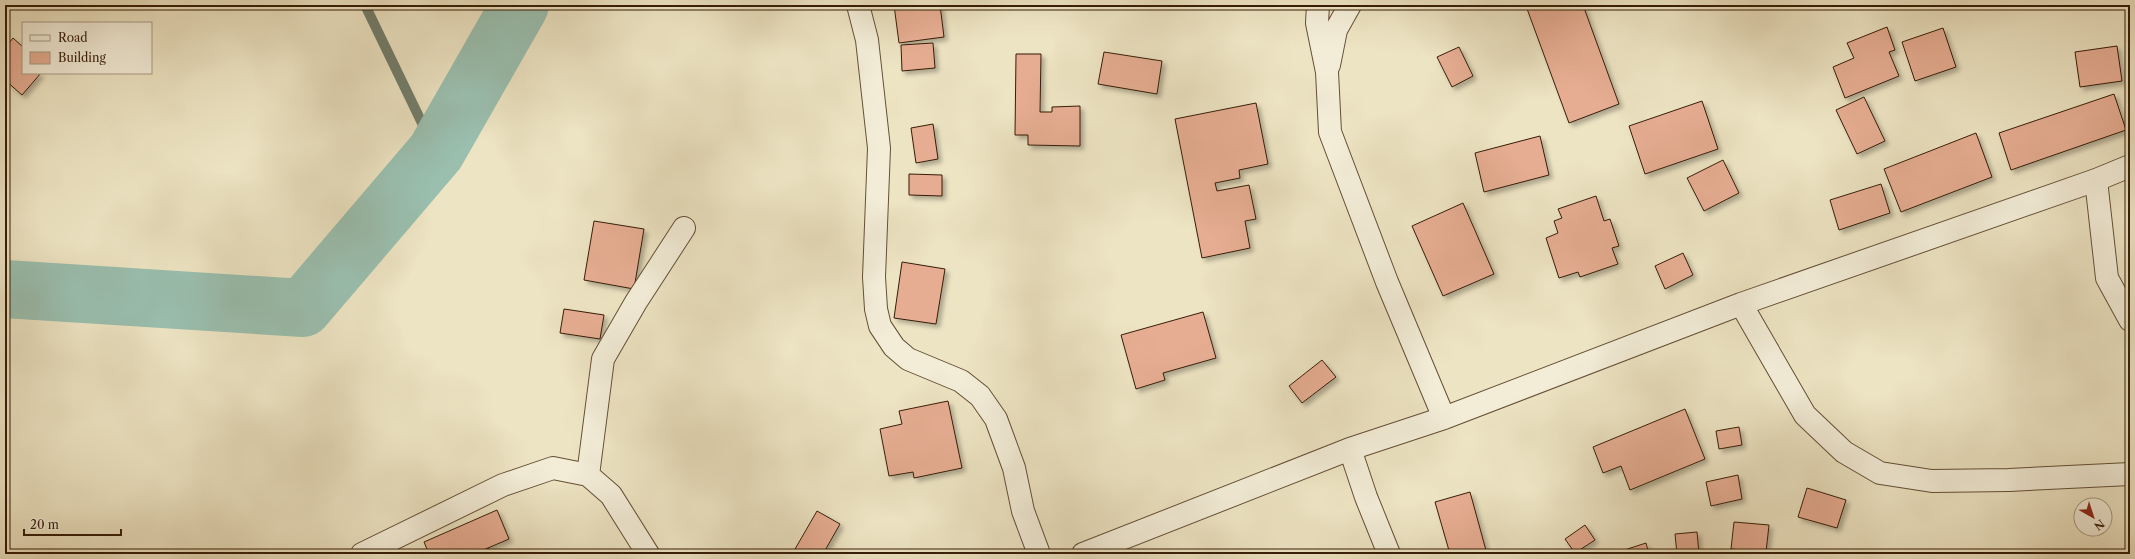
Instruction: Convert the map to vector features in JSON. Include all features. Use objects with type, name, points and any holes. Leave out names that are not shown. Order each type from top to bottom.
[{"type":"street","points":[[858,5],[867,40],[879,148],[874,277],[876,309],[880,326],[894,347],[908,359],[961,381],[980,396],[996,419],[1014,468],[1023,511],[1039,554]]},
{"type":"street","points":[[1318,5],[1316,23],[1327,72],[1330,132],[1387,282],[1444,418]]},
{"type":"street","points":[[1327,72],[1336,30],[1350,5]]},
{"type":"street","points":[[1083,554],[1350,449],[1444,418],[1741,304],[2096,180],[2130,166]]},
{"type":"street","points":[[2096,180],[2107,278],[2130,320]]},
{"type":"street","points":[[588,475],[603,359],[636,302],[684,228]]},
{"type":"street","points":[[1741,304],[1805,415],[1844,452],[1880,473],[1932,481],[2009,480],[2130,474]]},
{"type":"street","points":[[1350,449],[1366,497],[1389,554]]},
{"type":"street","points":[[362,554],[503,485],[553,468],[588,475],[611,495],[648,554]]},
{"type":"building","points":[[894,5],[940,5],[944,37],[899,43]]},
{"type":"building","points":[[1583,5],[1619,104],[1569,123],[1526,6]]},
{"type":"building","points":[[1887,27],[1895,50],[1889,52],[1899,76],[1845,98],[1833,67],[1854,58],[1847,43]]},
{"type":"building","points":[[1943,28],[1956,67],[1915,81],[1902,42]]},
{"type":"building","points":[[13,38],[22,46],[22,74],[40,74],[22,95],[5,80],[5,48]]},
{"type":"building","points":[[933,43],[935,68],[902,71],[901,45]]},
{"type":"building","points":[[2117,46],[2122,81],[2080,87],[2075,52]]},
{"type":"building","points":[[1459,47],[1473,76],[1452,87],[1437,57]]},
{"type":"building","points":[[1104,52],[1162,61],[1157,94],[1098,84]]},
{"type":"building","points":[[1016,54],[1041,54],[1040,112],[1052,112],[1052,107],[1080,106],[1080,146],[1028,145],[1028,135],[1015,135]]},
{"type":"building","points":[[2114,94],[2126,130],[2011,170],[1999,133]]},
{"type":"building","points":[[1864,97],[1885,141],[1857,154],[1836,110]]},
{"type":"building","points":[[1702,101],[1718,149],[1645,174],[1629,126]]},
{"type":"building","points":[[1256,103],[1268,164],[1239,170],[1240,178],[1215,183],[1217,191],[1249,185],[1256,219],[1245,221],[1250,248],[1202,258],[1175,119]]},
{"type":"building","points":[[933,124],[938,159],[916,163],[911,128]]},
{"type":"building","points":[[1976,133],[1992,177],[1901,212],[1884,169]]},
{"type":"building","points":[[1540,136],[1549,175],[1484,192],[1475,153]]},
{"type":"building","points":[[1723,160],[1739,193],[1704,211],[1687,178]]},
{"type":"building","points":[[909,174],[942,175],[942,196],[909,195]]},
{"type":"building","points":[[1881,184],[1890,213],[1839,230],[1830,200]]},
{"type":"building","points":[[1596,196],[1604,221],[1610,219],[1619,246],[1612,248],[1618,264],[1580,277],[1578,272],[1559,278],[1546,238],[1558,233],[1554,221],[1562,218],[1558,209]]},
{"type":"building","points":[[1463,203],[1494,274],[1443,296],[1412,226]]},
{"type":"building","points":[[594,221],[644,229],[634,289],[584,280]]},
{"type":"building","points":[[1683,253],[1693,275],[1665,289],[1655,266]]},
{"type":"building","points":[[902,262],[945,269],[936,324],[894,318]]},
{"type":"building","points":[[564,309],[604,315],[600,339],[560,333]]},
{"type":"building","points":[[1203,312],[1216,358],[1163,373],[1165,380],[1136,389],[1121,335]]},
{"type":"building","points":[[1322,360],[1336,377],[1302,403],[1289,386]]},
{"type":"building","points":[[948,401],[962,468],[914,478],[913,472],[889,476],[880,429],[902,424],[899,411]]},
{"type":"building","points":[[1685,409],[1705,459],[1630,490],[1621,466],[1603,473],[1593,447]]},
{"type":"building","points":[[1739,427],[1742,445],[1719,449],[1716,431]]},
{"type":"building","points":[[1738,475],[1742,499],[1711,506],[1706,482]]},
{"type":"building","points":[[1807,488],[1846,500],[1837,528],[1798,517]]},
{"type":"building","points":[[1470,492],[1487,554],[1450,554],[1435,502]]},
{"type":"building","points":[[497,510],[509,539],[474,554],[429,554],[424,542]]},
{"type":"building","points":[[817,511],[840,524],[823,554],[803,554],[795,549]]},
{"type":"building","points":[[1734,522],[1769,525],[1766,552],[1731,549]]},
{"type":"building","points":[[1585,525],[1595,540],[1575,553],[1565,539]]},
{"type":"building","points":[[1697,532],[1699,554],[1677,554],[1675,534]]},
{"type":"building","points":[[1646,543],[1649,554],[1612,554]]},
{"type":"building","points":[[488,548],[493,554],[481,554]]},
{"type":"waterway","points":[[365,5],[436,152]]},
{"type":"waterway","points":[[5,289],[303,308],[436,152],[520,5]]}]
